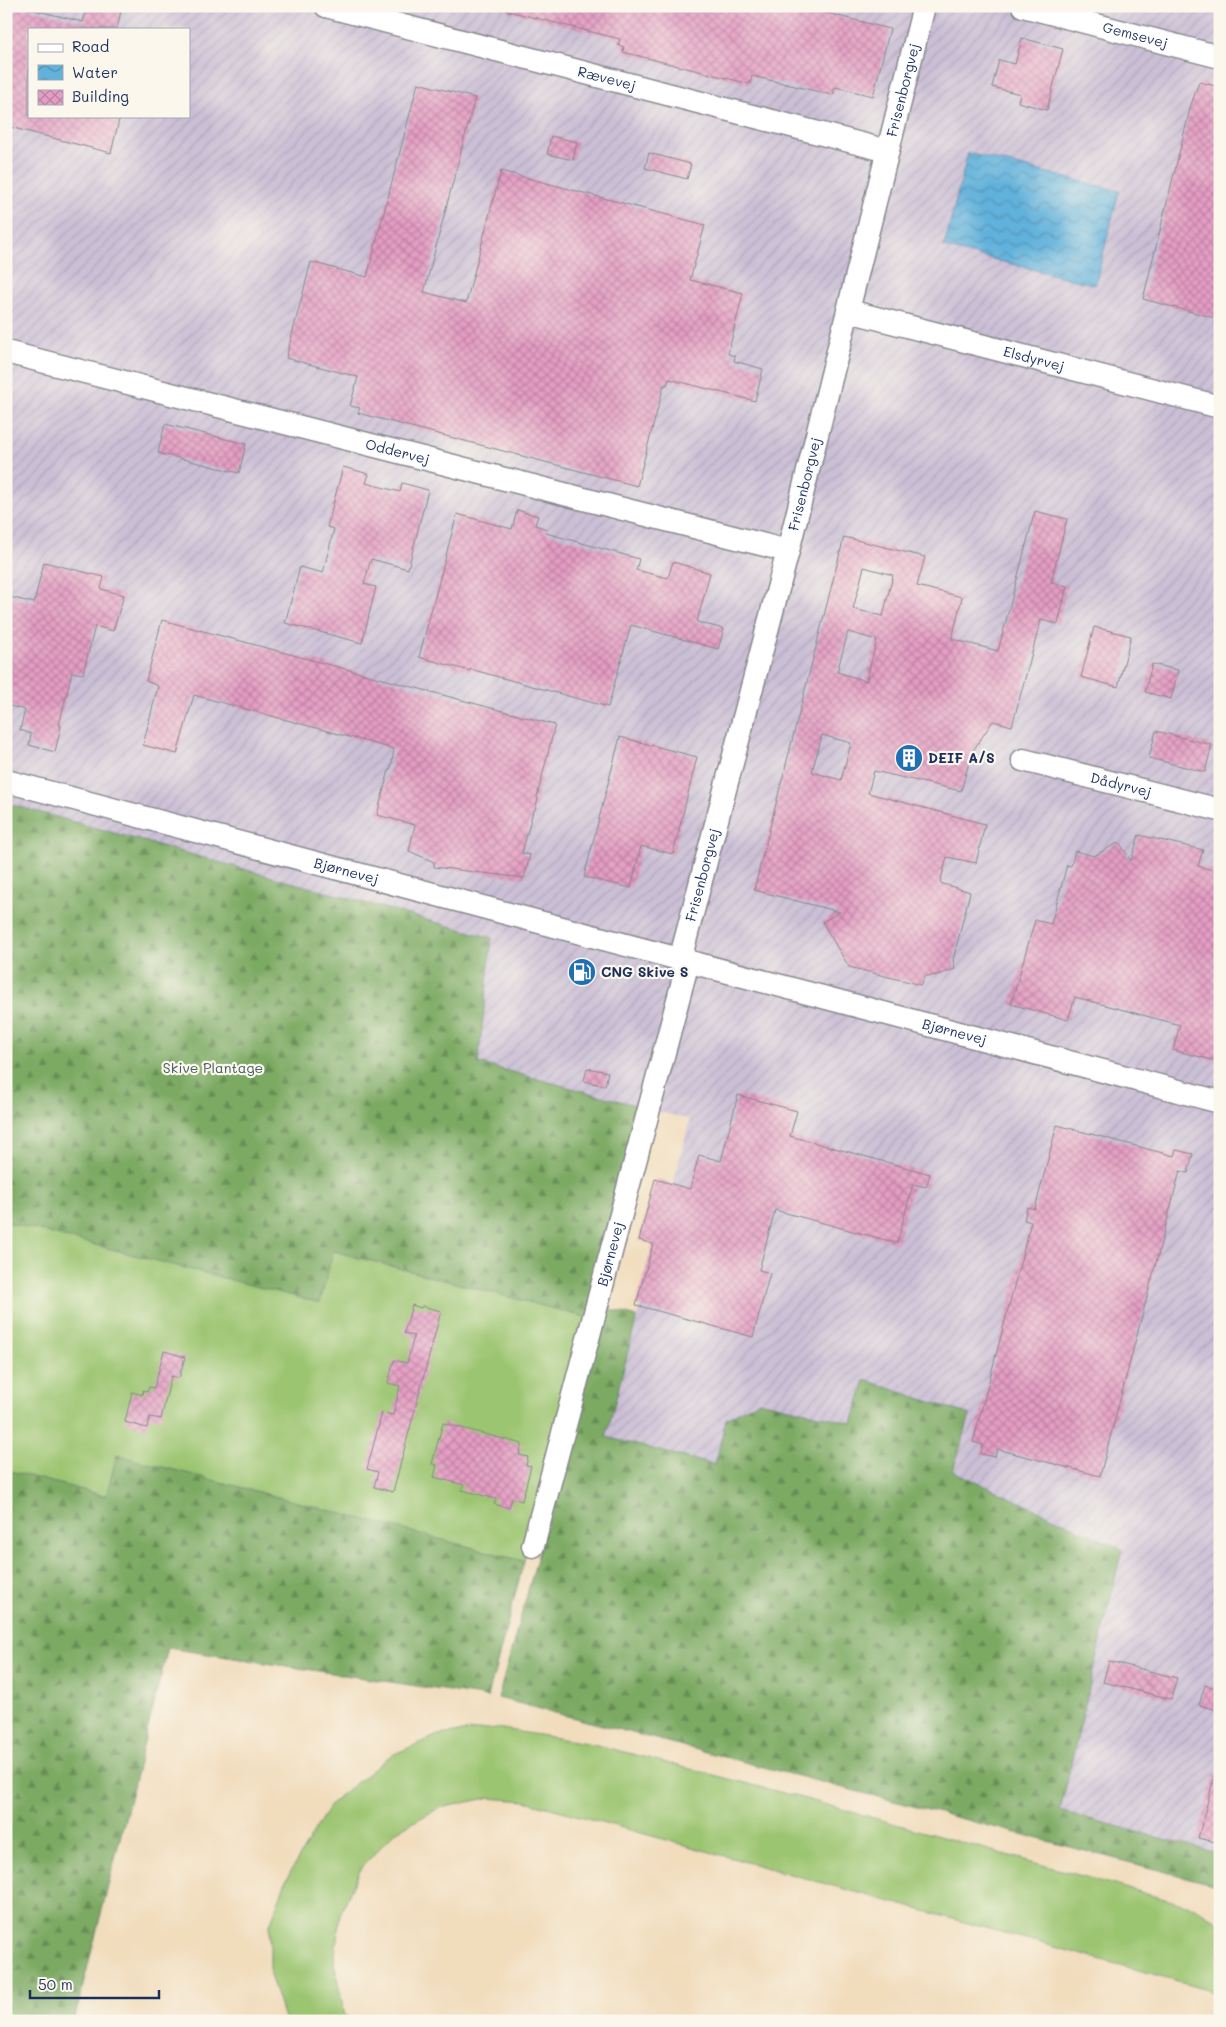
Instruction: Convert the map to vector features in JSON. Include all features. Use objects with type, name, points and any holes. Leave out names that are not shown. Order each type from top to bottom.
[{"type":"street","name":"Rævevej","points":[[326,6],[888,151]]},
{"type":"street","name":"Frisenborgvej","points":[[684,961],[849,311],[924,6]]},
{"type":"street","name":"Gemsevej","points":[[1023,6],[1220,57]]},
{"type":"street","name":"Elsdyrvej","points":[[849,311],[1220,407]]},
{"type":"street","name":"Oddervej","points":[[6,352],[788,550]]},
{"type":"street","name":"Dådyrvej","points":[[1023,760],[1220,810]]},
{"type":"street","name":"Bjørnevej","points":[[6,781],[1220,1102]]},
{"type":"street","name":"Bjørnevej","points":[[533,1546],[684,961]]},
{"type":"shaded area","points":[[6,6],[1220,6],[1220,1854],[1059,1811],[1122,1550],[952,1471],[970,1415],[852,1423],[759,1401],[715,1465],[606,1437],[690,1120],[478,1063],[492,938],[6,803]]},
{"type":"green space","name":"Skive Plantage","points":[[6,803],[492,938],[478,1063],[643,1107],[588,1318],[334,1251],[320,1303],[6,1222]]},
{"type":"green space","points":[[6,1222],[320,1303],[333,1251],[588,1318],[524,1561],[117,1455],[106,1496],[6,1470]]},
{"type":"green space","points":[[607,1308],[637,1317],[606,1437],[715,1465],[726,1419],[759,1401],[852,1423],[865,1380],[970,1415],[953,1471],[1122,1549],[1060,1811],[1220,1854],[1220,1886],[498,1698]]},
{"type":"green space","points":[[117,1455],[524,1561],[488,1697],[168,1648],[74,2021],[6,2021],[6,1470],[106,1496]]},
{"type":"green space","points":[[496,1728],[593,1744],[795,1796],[1197,1908],[1220,1923],[1220,1999],[1207,1989],[525,1801],[488,1798],[439,1808],[395,1832],[361,1868],[340,1914],[334,1963],[344,2012],[348,2021],[285,2021],[270,1975],[270,1925],[287,1878],[331,1803],[390,1756],[438,1735]]},
{"type":"water","points":[[968,153],[1119,191],[1095,285],[944,247]]},
{"type":"building","points":[[6,6],[18,6],[83,22],[87,6],[122,6],[117,28],[28,28],[28,118],[120,118],[111,153],[6,126]]},
{"type":"building","points":[[509,6],[799,6],[890,29],[873,96],[835,87],[833,95],[752,76],[750,84],[623,52],[624,47],[618,45],[620,39],[508,11]]},
{"type":"building","points":[[1022,38],[1063,49],[1047,110],[1018,102],[1020,94],[992,87],[999,60],[1015,64]]},
{"type":"building","points":[[1199,82],[1220,87],[1220,311],[1215,318],[1143,299],[1191,105]]},
{"type":"building","points":[[418,83],[475,98],[424,292],[466,303],[501,171],[705,225],[690,280],[743,293],[728,354],[735,356],[734,361],[763,369],[755,401],[669,379],[667,385],[664,385],[637,486],[358,413],[360,408],[350,406],[358,377],[286,358],[311,262],[367,277]]},
{"type":"building","points":[[551,136],[577,142],[573,160],[547,154]]},
{"type":"building","points":[[649,153],[691,164],[687,179],[645,168]]},
{"type":"building","points":[[165,424],[246,444],[239,473],[158,453]]},
{"type":"building","points":[[343,467],[369,474],[366,483],[400,492],[402,483],[428,490],[408,569],[371,559],[364,584],[376,587],[362,643],[285,623],[300,567],[323,573],[334,529],[327,527]]},
{"type":"building","points":[[517,510],[538,516],[535,525],[547,529],[546,533],[639,559],[636,570],[668,578],[673,562],[710,573],[697,622],[724,629],[718,649],[631,625],[608,707],[419,657],[457,514],[512,529]]},
{"type":"building","name":"DEIF A/S","points":[[1035,511],[1067,519],[1051,582],[1067,586],[1058,624],[1041,620],[1012,726],[993,721],[972,752],[961,791],[874,771],[868,793],[985,824],[976,863],[947,857],[940,883],[970,892],[953,960],[955,969],[937,975],[925,976],[921,985],[849,967],[822,922],[840,912],[754,890],[844,537],[925,557],[917,586],[962,597],[952,639],[998,651]],"holes":[[[864,567],[893,575],[883,616],[853,609]],[[848,632],[877,640],[866,681],[837,672]],[[822,735],[851,743],[841,780],[812,772]]]},
{"type":"building","points":[[44,562],[104,577],[101,589],[124,595],[113,631],[95,626],[83,674],[72,672],[59,725],[61,726],[55,752],[29,745],[31,734],[20,730],[25,710],[6,705],[6,596],[34,603]]},
{"type":"building","points":[[162,620],[555,725],[538,799],[522,853],[530,855],[524,878],[434,867],[434,862],[409,851],[415,825],[377,815],[391,768],[394,749],[194,695],[177,754],[143,745],[158,686],[146,681]]},
{"type":"building","points":[[1094,627],[1131,636],[1118,687],[1081,677]]},
{"type":"building","points":[[1152,664],[1178,670],[1171,699],[1145,692]]},
{"type":"building","points":[[1156,731],[1212,745],[1205,772],[1149,758]]},
{"type":"building","points":[[620,737],[697,757],[673,854],[641,846],[631,888],[584,877]]},
{"type":"building","points":[[1139,835],[1203,850],[1198,866],[1220,872],[1220,1062],[1173,1050],[1180,1025],[1075,997],[1068,1020],[1011,1004],[1035,920],[1051,924],[1067,865],[1071,866],[1075,851],[1094,856],[1119,842],[1131,861]]},
{"type":"building","points":[[587,1068],[608,1072],[605,1086],[584,1081]]},
{"type":"building","points":[[738,1095],[797,1111],[790,1136],[930,1174],[926,1187],[913,1184],[897,1243],[775,1210],[759,1270],[770,1273],[753,1337],[636,1305],[653,1244],[639,1240],[655,1179],[690,1189],[699,1155],[721,1161]]},
{"type":"building","points":[[1057,1125],[1174,1156],[1176,1150],[1193,1154],[1188,1173],[1180,1171],[1100,1476],[997,1449],[995,1457],[981,1454],[983,1445],[973,1442],[1031,1222],[1024,1220],[1027,1207],[1035,1209]]},
{"type":"building","points":[[412,1305],[441,1311],[393,1492],[374,1487],[378,1472],[367,1469],[382,1413],[393,1415],[400,1386],[388,1383],[394,1360],[407,1363],[414,1336],[404,1333]]},
{"type":"building","points":[[164,1351],[185,1357],[179,1378],[171,1376],[161,1419],[150,1417],[147,1428],[125,1422],[132,1392],[142,1395],[143,1390],[147,1392],[149,1387],[154,1388]]},
{"type":"building","points":[[443,1423],[522,1444],[519,1455],[528,1457],[526,1465],[531,1466],[522,1501],[512,1498],[509,1508],[494,1504],[496,1499],[462,1490],[464,1485],[434,1477],[437,1465],[432,1464]]},
{"type":"building","points":[[1109,1661],[1177,1678],[1171,1699],[1103,1682]]},
{"type":"building","points":[[1205,1685],[1220,1689],[1220,1711],[1199,1705]]},
{"type":"building","points":[[1215,1774],[1220,1775],[1220,1843],[1198,1838]]},
{"type":"place","name":"DEIF A/S","points":[[909,758]]},
{"type":"place","name":"CNG Skive S","points":[[582,972]]}]
